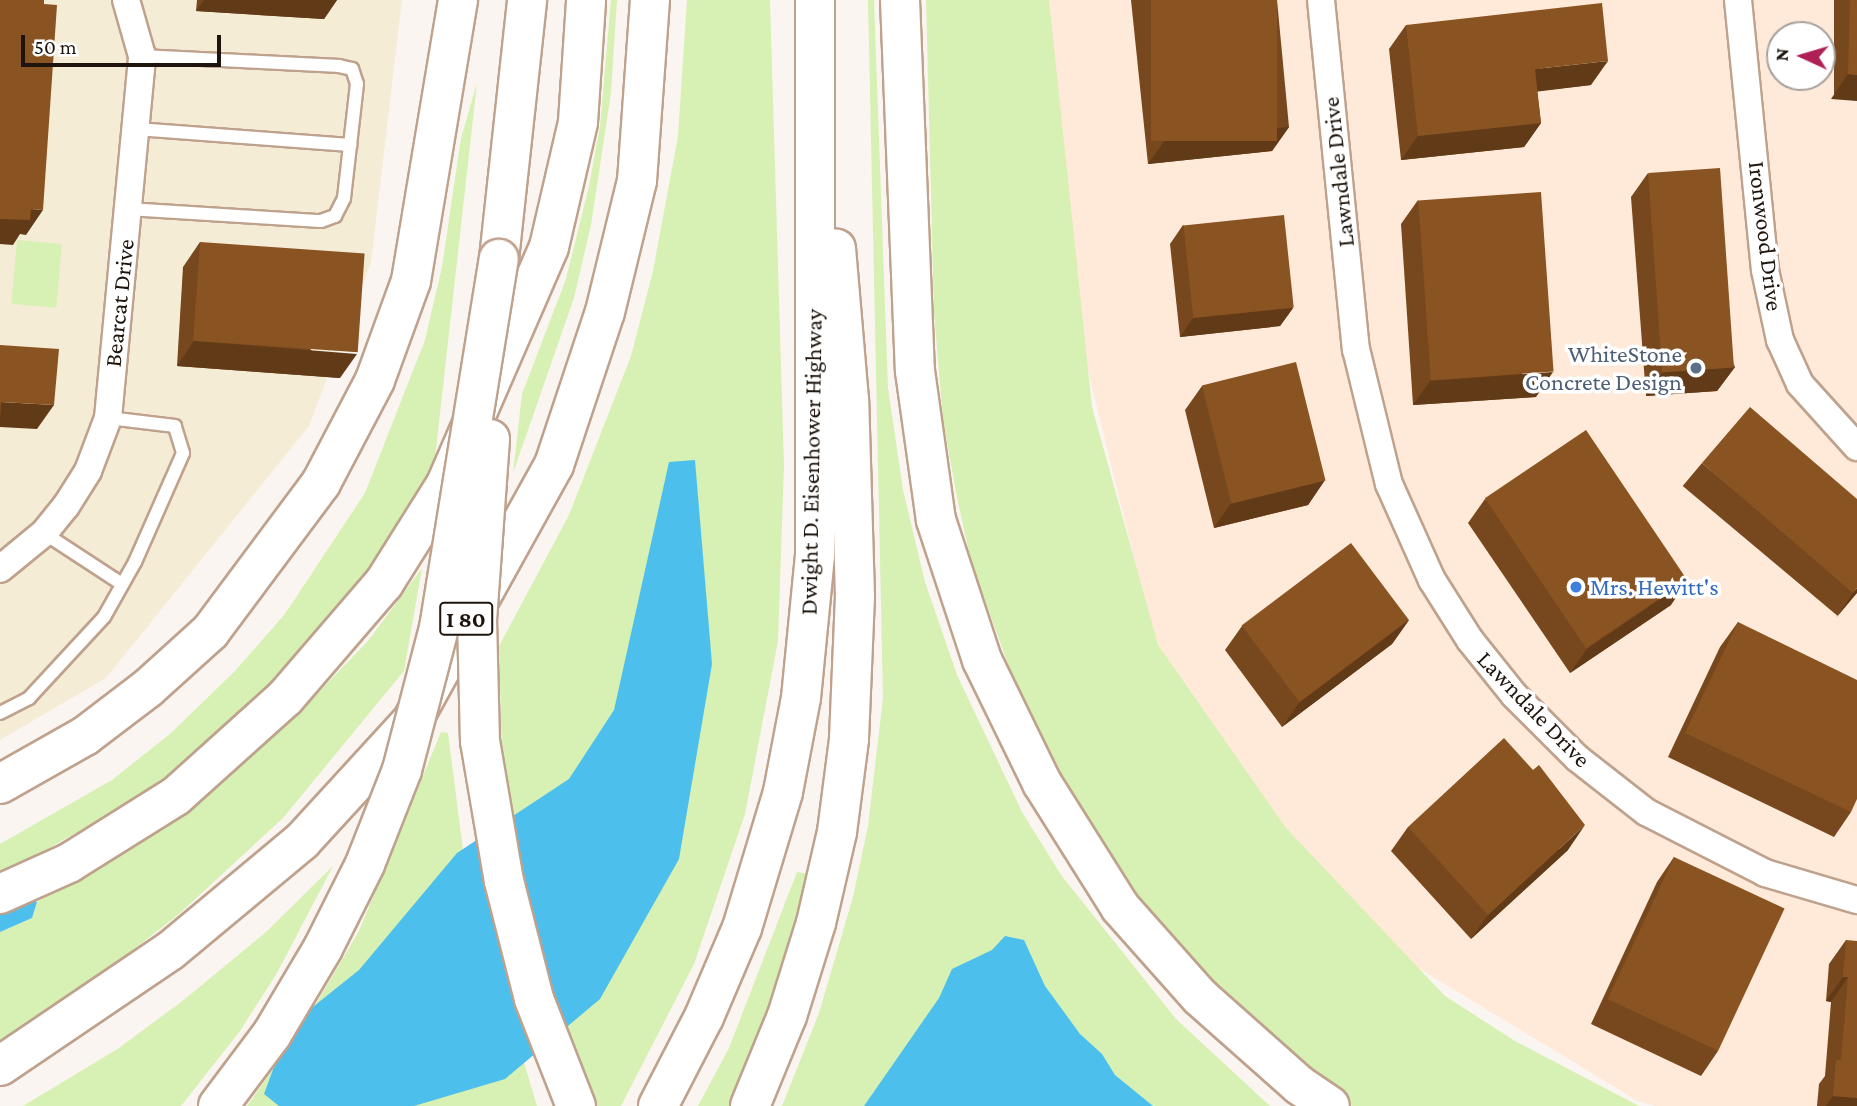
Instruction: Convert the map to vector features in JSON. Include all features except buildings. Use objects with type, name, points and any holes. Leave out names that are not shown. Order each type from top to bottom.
[{"type":"highway","points":[[0,785],[85,736],[148,688],[210,632],[321,483],[375,380],[411,281],[458,0]]},
{"type":"highway","points":[[527,0],[499,259],[477,619],[480,741],[504,881],[534,999],[576,1106]]},
{"type":"highway","points":[[0,894],[69,863],[176,796],[285,698],[384,583],[446,484],[549,247],[578,122],[586,0]]},
{"type":"highway","name":"I 80","points":[[0,1066],[170,951],[302,841],[412,721],[554,465],[605,312],[637,181],[650,0]]},
{"type":"highway","points":[[750,1106],[787,1016],[825,888],[844,784],[854,689],[849,400],[815,0]]},
{"type":"highway","name":"Dwight D. Eisenhower Highway","points":[[658,1106],[704,1017],[741,928],[783,792],[801,698],[815,544],[815,0]]},
{"type":"highway","points":[[900,0],[915,371],[936,520],[982,660],[1042,783],[1120,907],[1200,997],[1298,1084],[1330,1106]]},
{"type":"highway","points":[[218,1106],[272,1034],[323,948],[365,864],[402,770],[439,628],[499,259]]},
{"type":"street","name":"Bearcat Drive","points":[[0,569],[44,533],[88,471],[108,418],[142,56],[126,0]]},
{"type":"street","name":"Lawndale Drive","points":[[1321,0],[1356,349],[1389,484],[1432,580],[1470,640],[1514,695],[1577,758],[1646,812],[1765,873],[1857,900]]},
{"type":"street","name":"Ironwood Drive","points":[[1738,0],[1765,270],[1780,340],[1800,384],[1857,447]]},
{"type":"lane","points":[[128,209],[321,222],[335,216],[344,198],[357,83],[352,69],[142,56]]},
{"type":"lane","points":[[136,129],[350,145]]},
{"type":"lane","points":[[0,713],[29,698],[104,617],[183,453],[182,442],[175,426],[108,418]]},
{"type":"lane","points":[[44,533],[122,584]]},
{"type":"shaded area","points":[[0,0],[402,0],[371,263],[309,426],[106,678],[0,740]]},
{"type":"shaded area","points":[[1031,0],[1857,0],[1857,1106],[1655,1106],[1638,1101],[1314,905],[1156,647],[1077,326]]},
{"type":"green space","points":[[611,0],[617,0],[611,93],[591,225],[574,298],[513,473],[522,394],[566,279],[589,186],[600,126]]},
{"type":"green space","points":[[687,0],[770,0],[784,466],[778,641],[745,814],[694,964],[621,1106],[593,1106],[570,1049],[518,869],[502,756],[499,646],[569,515],[631,356],[653,271],[678,136]]},
{"type":"green space","points":[[868,0],[874,0],[888,388],[903,490],[925,582],[957,675],[1022,812],[1061,875],[1176,1019],[1270,1106],[782,1106],[819,1013],[853,897],[868,826],[883,698]]},
{"type":"green space","points":[[926,0],[1049,0],[1092,407],[1158,645],[1286,828],[1445,996],[1515,1041],[1639,1106],[1352,1106],[1214,985],[1128,883],[1077,804],[1014,681],[971,561],[957,498],[943,419],[934,313]]},
{"type":"green space","points":[[477,83],[432,485],[398,542],[306,654],[198,754],[139,797],[0,876],[0,844],[112,780],[171,733],[235,671],[285,614],[365,493],[425,340],[442,267],[461,138]]},
{"type":"green space","points":[[17,240],[62,244],[56,308],[11,304]]},
{"type":"green space","points":[[422,568],[404,671],[283,818],[179,914],[99,976],[0,1040],[0,932],[32,918],[37,902],[179,814],[230,776],[289,723],[368,641]]},
{"type":"green space","points":[[441,732],[448,733],[465,865],[537,1106],[247,1106],[300,1031],[359,931]]},
{"type":"green space","points":[[333,866],[277,973],[240,1031],[181,1106],[23,1106],[119,1048],[185,999],[266,932]]},
{"type":"green space","points":[[797,872],[809,874],[773,1002],[751,1060],[731,1106],[698,1106],[729,1048]]},
{"type":"water","points":[[695,460],[712,664],[679,859],[600,999],[505,1079],[414,1106],[279,1106],[264,1094],[289,1026],[359,970],[457,853],[569,779],[614,710],[669,462]]},
{"type":"water","points":[[0,881],[37,902],[32,918],[0,932]]},
{"type":"water","points":[[1005,936],[1024,940],[1045,986],[1080,1034],[1102,1054],[1115,1075],[1153,1106],[864,1106],[939,998],[952,969],[992,950]]},
{"type":"place","name":"WhiteStone Concrete Design","points":[[1696,368]]},
{"type":"place","name":"Mrs. Hewitt's","points":[[1576,587]]}]
